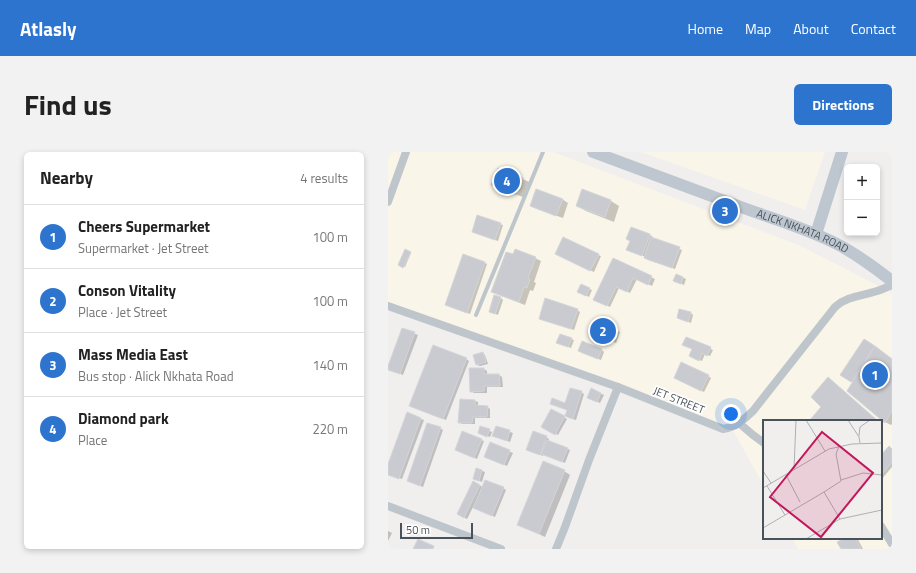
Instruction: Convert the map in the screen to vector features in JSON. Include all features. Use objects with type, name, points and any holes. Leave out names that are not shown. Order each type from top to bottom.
[{"type":"main road","name":"ALICK NKHATA ROAD","points":[[593,152],[611,155],[733,204],[816,234],[838,244],[876,269],[892,282]]},
{"type":"main road","points":[[816,234],[842,152]]},
{"type":"street","points":[[388,202],[406,152]]},
{"type":"street","name":"JET STREET","points":[[388,306],[618,387],[723,429],[732,427],[739,423],[753,410],[840,302],[878,291],[892,285]]},
{"type":"street","points":[[556,549],[618,387]]},
{"type":"street","points":[[739,423],[753,436],[763,442]]},
{"type":"street","points":[[388,506],[501,549]]},
{"type":"street","points":[[882,528],[892,544]]},
{"type":"lane","points":[[476,315],[543,152]]},
{"type":"shaded area","points":[[388,152],[553,152],[801,246],[892,293],[892,549],[798,549],[793,539],[882,539],[882,420],[763,420],[763,484],[731,427],[388,302]]},
{"type":"shaded area","points":[[641,152],[825,152],[805,210]]},
{"type":"building","points":[[498,168],[523,178],[517,195],[491,185]]},
{"type":"building","points":[[536,189],[563,199],[556,216],[530,206]]},
{"type":"building","points":[[582,189],[611,200],[605,217],[576,206]]},
{"type":"building","points":[[477,215],[501,223],[495,240],[472,232]]},
{"type":"building","points":[[631,227],[650,234],[642,256],[626,250],[630,241],[626,239]]},
{"type":"building","points":[[563,237],[599,254],[590,271],[555,254]]},
{"type":"building","points":[[651,237],[680,247],[672,268],[644,258]]},
{"type":"building","points":[[405,249],[411,252],[403,268],[398,265]]},
{"type":"building","points":[[515,249],[536,257],[528,278],[530,279],[527,288],[524,287],[519,302],[491,292],[506,252],[513,254]]},
{"type":"building","points":[[463,254],[485,262],[467,313],[445,305]]},
{"type":"building","points":[[613,258],[652,276],[648,285],[633,278],[627,292],[616,287],[607,306],[593,300]]},
{"type":"building","points":[[676,274],[683,277],[681,284],[673,281]]},
{"type":"building","points":[[581,284],[590,288],[586,296],[577,292]]},
{"type":"building","points":[[494,295],[501,297],[495,314],[489,312]]},
{"type":"building","points":[[545,298],[578,309],[571,329],[539,319]]},
{"type":"building","points":[[679,309],[691,312],[688,322],[677,318]]},
{"type":"building","points":[[594,321],[617,329],[613,342],[590,334]]},
{"type":"building","points":[[402,328],[415,332],[400,374],[388,370],[388,366]]},
{"type":"building","points":[[560,334],[572,338],[568,347],[556,343]]},
{"type":"building","points":[[686,337],[711,347],[707,356],[702,353],[699,361],[689,356],[692,349],[682,345]]},
{"type":"building","points":[[864,339],[875,346],[851,382],[840,375]]},
{"type":"building","points":[[582,341],[602,349],[598,359],[578,351]]},
{"type":"building","points":[[433,345],[467,358],[443,419],[409,406]]},
{"type":"building","points":[[875,346],[892,359],[892,411],[885,423],[847,391]]},
{"type":"building","points":[[483,352],[486,362],[476,365],[473,355]]},
{"type":"building","points":[[681,362],[709,375],[701,391],[674,378]]},
{"type":"building","points":[[469,368],[484,368],[484,374],[499,374],[500,386],[484,386],[484,391],[470,392]]},
{"type":"building","points":[[828,377],[877,420],[810,420],[821,407],[811,397]]},
{"type":"building","points":[[570,388],[582,391],[573,419],[565,416],[567,410],[550,404],[552,398],[565,403]]},
{"type":"building","points":[[591,388],[601,393],[597,402],[587,398]]},
{"type":"building","points":[[460,399],[475,400],[475,405],[488,406],[487,417],[473,417],[472,423],[458,423]]},
{"type":"building","points":[[551,409],[565,416],[555,435],[541,427]]},
{"type":"building","points":[[407,412],[421,418],[399,479],[388,475],[388,464]]},
{"type":"building","points":[[427,423],[441,427],[420,486],[407,481]]},
{"type":"building","points":[[480,426],[490,429],[487,437],[478,433]]},
{"type":"building","points":[[496,426],[510,430],[507,441],[492,436]]},
{"type":"building","points":[[462,431],[482,439],[474,458],[455,450]]},
{"type":"building","points":[[533,431],[547,436],[540,455],[526,450]]},
{"type":"building","points":[[547,440],[568,448],[562,462],[541,454]]},
{"type":"building","points":[[490,442],[510,450],[504,465],[484,457]]},
{"type":"building","points":[[889,446],[892,449],[892,462],[882,474],[882,454]]},
{"type":"building","points":[[543,461],[565,470],[539,534],[517,525]]},
{"type":"building","points":[[476,468],[482,470],[479,481],[473,479]]},
{"type":"building","points":[[485,480],[504,487],[492,516],[473,508]]},
{"type":"building","points":[[473,481],[480,485],[464,518],[457,514]]},
{"type":"building","points":[[418,539],[434,546],[433,549],[413,549]]},
{"type":"building","points":[[843,539],[856,539],[861,549],[841,549],[837,542]]},
{"type":"place","name":"Diamond park","points":[[507,181]]},
{"type":"place","name":"Mass Media East","points":[[725,211]]},
{"type":"place","name":"Conson Vitality","points":[[603,331]]},
{"type":"place","name":"Cheers Supermarket","points":[[875,375]]}]
